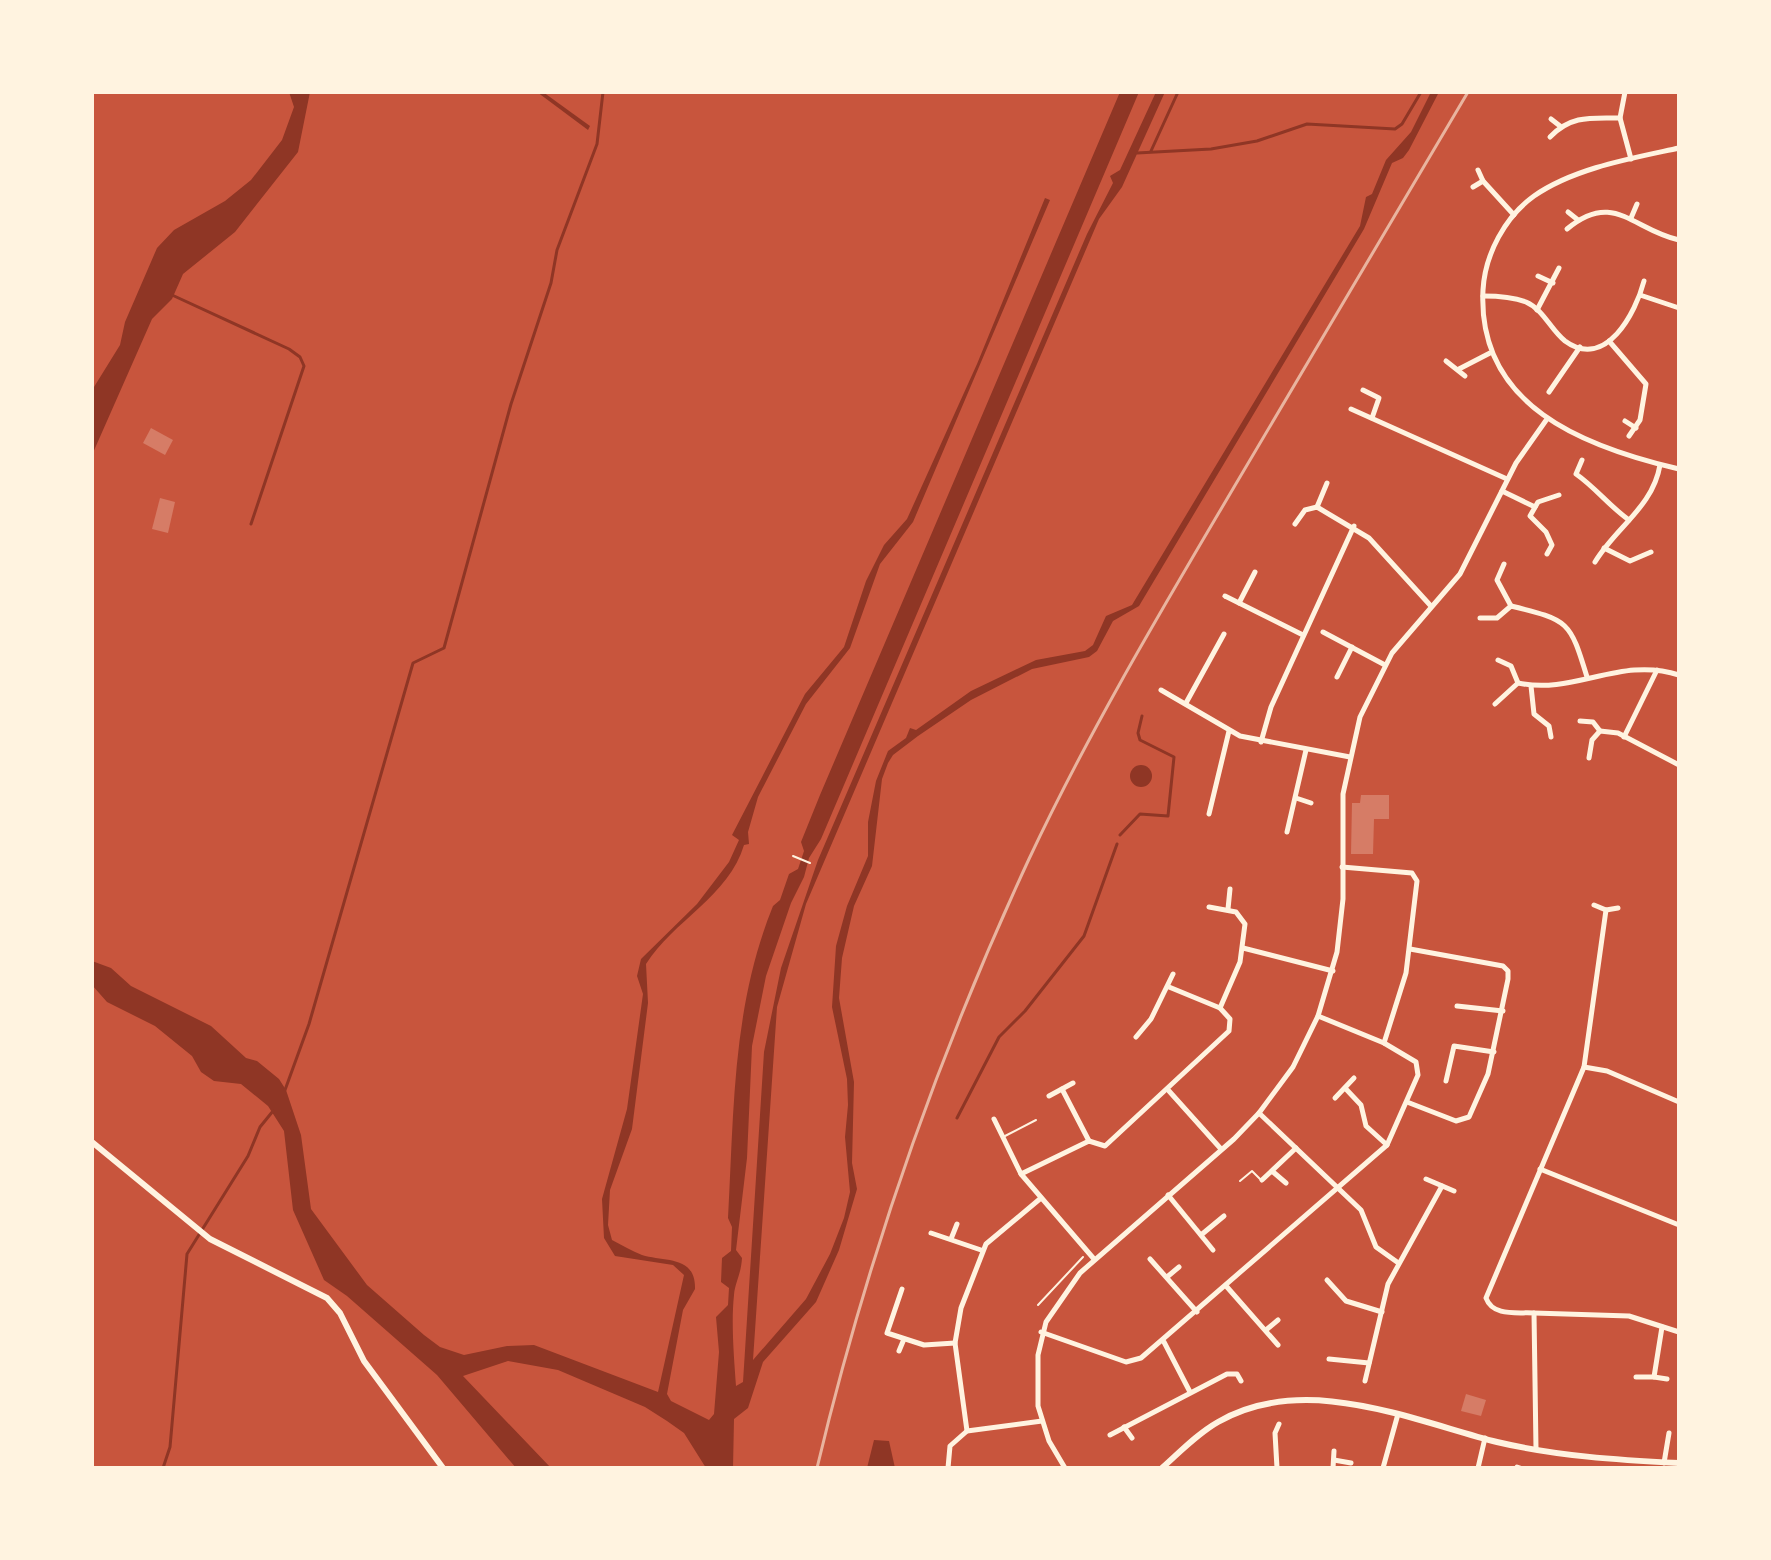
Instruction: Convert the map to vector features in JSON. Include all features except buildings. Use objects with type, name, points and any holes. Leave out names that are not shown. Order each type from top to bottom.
[{"type":"street","points":[[1625,92],[1620,118],[1631,159]]},
{"type":"street","points":[[1550,137],[1560,126],[1578,118],[1620,118]]},
{"type":"street","points":[[1551,119],[1560,126]]},
{"type":"street","points":[[1679,148],[1631,159],[1553,185],[1534,196],[1515,216],[1490,256],[1483,296],[1490,353],[1525,398],[1547,419],[1597,447],[1679,469]]},
{"type":"street","points":[[1478,170],[1483,181],[1515,216]]},
{"type":"street","points":[[1473,187],[1483,181]]},
{"type":"street","points":[[1631,218],[1637,204]]},
{"type":"street","points":[[1567,229],[1578,220],[1604,211],[1631,218],[1679,240]]},
{"type":"street","points":[[1568,212],[1578,220]]},
{"type":"street","points":[[1537,310],[1559,268]]},
{"type":"street","points":[[1538,276],[1553,283]]},
{"type":"street","points":[[1483,296],[1514,299],[1537,310],[1562,338],[1580,347],[1609,341],[1622,330],[1644,281]]},
{"type":"street","points":[[1640,295],[1679,308]]},
{"type":"street","points":[[1609,341],[1646,384],[1636,428],[1629,436]]},
{"type":"street","points":[[1549,392],[1552,381],[1580,347]]},
{"type":"street","points":[[1459,369],[1490,353]]},
{"type":"street","points":[[1446,361],[1465,376]]},
{"type":"street","points":[[1363,390],[1379,398],[1372,418]]},
{"type":"street","points":[[1351,409],[1507,479]]},
{"type":"street","points":[[1065,1468],[1042,1421],[1036,1387],[1041,1332],[1064,1293],[1094,1259],[1259,1113],[1293,1067],[1318,1016],[1333,971],[1342,914],[1343,794],[1360,717],[1385,665],[1430,605],[1460,574],[1507,479],[1547,419]]},
{"type":"street","points":[[1625,421],[1636,428]]},
{"type":"street","points":[[1582,460],[1576,474],[1596,488],[1599,498],[1629,520]]},
{"type":"street","points":[[1595,562],[1653,488],[1660,465]]},
{"type":"street","points":[[1317,507],[1327,483]]},
{"type":"street","points":[[1502,491],[1535,507]]},
{"type":"street","points":[[1547,554],[1552,545],[1546,532],[1530,516],[1538,502],[1559,495]]},
{"type":"street","points":[[1295,524],[1305,510],[1317,507],[1354,526],[1430,605]]},
{"type":"street","points":[[1261,742],[1271,707],[1354,526]]},
{"type":"street","points":[[1604,548],[1626,560],[1636,560],[1651,552]]},
{"type":"street","points":[[1504,564],[1497,580],[1511,606],[1551,616],[1563,624],[1577,641],[1587,678]]},
{"type":"street","points":[[1239,603],[1255,572]]},
{"type":"street","points":[[1225,596],[1303,635]]},
{"type":"street","points":[[1480,618],[1497,618],[1511,606]]},
{"type":"street","points":[[1323,632],[1385,665]]},
{"type":"street","points":[[1186,704],[1224,634]]},
{"type":"street","points":[[1337,677],[1352,647]]},
{"type":"street","points":[[1498,660],[1511,666],[1518,683]]},
{"type":"street","points":[[1518,683],[1531,686],[1567,684],[1639,667],[1679,675]]},
{"type":"street","points":[[1624,737],[1657,670]]},
{"type":"street","points":[[1495,704],[1518,683]]},
{"type":"street","points":[[1531,686],[1534,714],[1549,726],[1551,737]]},
{"type":"street","points":[[1161,690],[1229,731],[1261,742],[1350,757]]},
{"type":"street","points":[[1580,721],[1593,722],[1600,731],[1624,737],[1679,765]]},
{"type":"street","points":[[1209,814],[1229,731]]},
{"type":"street","points":[[1589,758],[1592,740],[1600,731]]},
{"type":"street","points":[[1287,832],[1306,750]]},
{"type":"street","points":[[1296,798],[1311,803]]},
{"type":"street","points":[[1342,867],[1390,870],[1416,877],[1410,949],[1400,997],[1384,1043]]},
{"type":"street","points":[[1228,909],[1230,889]]},
{"type":"street","points":[[1594,905],[1606,910],[1618,908]]},
{"type":"street","points":[[1209,907],[1239,914],[1245,924],[1243,948],[1220,1008]]},
{"type":"street","points":[[1606,910],[1584,1067],[1486,1298],[1498,1311],[1629,1316],[1679,1332]]},
{"type":"street","points":[[1243,948],[1333,971]]},
{"type":"street","points":[[1407,1102],[1456,1121],[1465,1121],[1483,1087],[1494,1052],[1508,979],[1506,967],[1410,949]]},
{"type":"street","points":[[1136,1037],[1163,998],[1173,974]]},
{"type":"street","points":[[1021,1174],[1089,1141],[1105,1146],[1169,1091],[1229,1031],[1230,1019],[1220,1008],[1169,987]]},
{"type":"street","points":[[1457,1006],[1503,1011]]},
{"type":"street","points":[[1041,1332],[1126,1362],[1141,1358],[1164,1342],[1387,1145],[1416,1081],[1418,1067],[1412,1058],[1384,1043],[1318,1016]]},
{"type":"street","points":[[1446,1081],[1454,1046],[1494,1052]]},
{"type":"street","points":[[1584,1067],[1607,1071],[1679,1102]]},
{"type":"street","points":[[1335,1098],[1354,1078]]},
{"type":"street","points":[[1049,1096],[1073,1083]]},
{"type":"street","points":[[1345,1088],[1360,1102],[1366,1126],[1387,1145]]},
{"type":"street","points":[[1062,1089],[1089,1141]]},
{"type":"street","points":[[1169,1091],[1221,1149]]},
{"type":"street","points":[[1259,1113],[1361,1210],[1376,1247],[1397,1262]]},
{"type":"street","points":[[994,1119],[1021,1174],[1094,1259]]},
{"type":"street","points":[[92,1142],[210,1239],[327,1298],[340,1313],[364,1361],[443,1468]]},
{"type":"street","points":[[1262,1180],[1296,1148]]},
{"type":"street","points":[[1540,1169],[1679,1225]]},
{"type":"street","points":[[1272,1171],[1286,1183]]},
{"type":"street","points":[[1426,1179],[1454,1191]]},
{"type":"street","points":[[1365,1381],[1397,1262],[1424,1224],[1442,1186]]},
{"type":"street","points":[[1168,1195],[1213,1250]]},
{"type":"street","points":[[967,1431],[955,1343],[961,1308],[981,1250],[1041,1198]]},
{"type":"street","points":[[1201,1235],[1224,1216]]},
{"type":"street","points":[[951,1239],[957,1224]]},
{"type":"street","points":[[931,1233],[981,1250]]},
{"type":"street","points":[[1150,1259],[1197,1312]]},
{"type":"street","points":[[1167,1277],[1179,1267]]},
{"type":"street","points":[[1327,1280],[1352,1304],[1382,1312]]},
{"type":"street","points":[[1227,1287],[1278,1345]]},
{"type":"street","points":[[902,1289],[887,1333],[924,1345],[955,1343]]},
{"type":"street","points":[[1534,1313],[1536,1449]]},
{"type":"street","points":[[1266,1330],[1278,1320]]},
{"type":"street","points":[[1654,1377],[1662,1327]]},
{"type":"street","points":[[899,1351],[904,1339]]},
{"type":"street","points":[[1164,1342],[1190,1392]]},
{"type":"street","points":[[1329,1359],[1369,1363]]},
{"type":"street","points":[[1110,1435],[1227,1374],[1237,1374],[1241,1381]]},
{"type":"street","points":[[1636,1377],[1667,1379]]},
{"type":"street","points":[[1162,1468],[1206,1430],[1251,1408],[1319,1401],[1398,1414],[1536,1449],[1679,1463]]},
{"type":"street","points":[[1383,1468],[1398,1414]]},
{"type":"street","points":[[948,1468],[950,1446],[967,1431],[1042,1421]]},
{"type":"street","points":[[1277,1468],[1275,1433],[1279,1424]]},
{"type":"street","points":[[1124,1427],[1132,1438]]},
{"type":"street","points":[[1267,1431],[1275,1433]]},
{"type":"street","points":[[1664,1463],[1669,1433]]},
{"type":"street","points":[[1478,1468],[1485,1438]]},
{"type":"street","points":[[1333,1468],[1334,1451]]},
{"type":"street","points":[[1334,1460],[1351,1463]]},
{"type":"lane","points":[[1002,1137],[1036,1120]]},
{"type":"lane","points":[[1240,1181],[1252,1171],[1262,1180]]},
{"type":"path","points":[[793,856],[810,863]]},
{"type":"path","points":[[1038,1305],[1083,1257]]},
{"type":"shaded area","points":[[289,92],[310,92],[298,152],[235,232],[183,274],[172,299],[152,319],[92,455],[94,387],[120,345],[125,322],[157,248],[174,230],[225,201],[251,180],[282,140],[294,107]]},
{"type":"shaded area","points":[[537,92],[543,92],[590,126],[588,130]]},
{"type":"shaded area","points":[[1120,92],[1139,92],[821,839],[809,858],[766,976],[752,1046],[747,1158],[736,1250],[742,1258],[733,1306],[736,1386],[743,1382],[764,1052],[781,968],[818,860],[1087,234],[1113,183],[1110,176],[1120,170],[1156,92],[1165,92],[1122,187],[1099,219],[806,904],[777,1007],[753,1360],[806,1299],[830,1254],[850,1192],[845,1137],[847,1079],[832,1007],[836,946],[847,906],[868,856],[868,822],[876,781],[888,751],[906,738],[910,728],[916,730],[971,691],[1036,660],[1085,651],[1093,645],[1106,616],[1132,605],[1360,226],[1366,197],[1372,194],[1386,160],[1411,132],[1431,92],[1439,92],[1409,150],[1403,158],[1392,163],[1364,229],[1139,606],[1113,621],[1097,651],[1089,657],[1032,669],[971,700],[918,736],[893,755],[888,763],[882,779],[872,866],[854,906],[842,958],[839,998],[854,1082],[852,1163],[857,1189],[839,1250],[816,1302],[763,1362],[748,1408],[734,1419],[733,1468],[706,1468],[684,1433],[645,1407],[558,1370],[508,1361],[463,1376],[551,1468],[516,1468],[437,1375],[347,1296],[324,1280],[293,1210],[284,1131],[268,1106],[241,1084],[214,1081],[201,1072],[192,1056],[155,1026],[107,1002],[92,985],[92,961],[111,968],[131,986],[211,1026],[246,1058],[257,1061],[279,1079],[286,1090],[301,1135],[311,1209],[367,1285],[424,1335],[440,1347],[464,1355],[507,1346],[534,1345],[658,1392],[684,1275],[673,1265],[615,1256],[604,1238],[602,1199],[627,1109],[643,994],[637,976],[641,959],[697,904],[729,862],[739,840],[732,835],[805,694],[844,647],[866,581],[884,545],[907,519],[977,364],[1045,198],[1050,200],[913,522],[880,564],[850,648],[806,704],[758,797],[748,832],[749,844],[744,845],[737,863],[714,894],[671,934],[646,964],[648,1003],[632,1129],[610,1190],[608,1225],[612,1240],[642,1255],[677,1262],[690,1270],[695,1289],[683,1310],[667,1394],[671,1401],[709,1420],[714,1414],[719,1352],[716,1317],[728,1305],[729,1288],[721,1282],[722,1258],[731,1251],[732,1227],[728,1218],[737,1060],[742,1021],[760,944],[773,906],[780,900],[789,874],[798,869],[804,851],[801,842],[820,795]]},
{"type":"shaded area","points":[[1141,765],[1152,776],[1141,787],[1130,776]]},
{"type":"shaded area","points":[[874,1440],[889,1441],[895,1468],[867,1468]]},
{"type":"waterway","points":[[285,1090],[309,1024],[413,663],[444,648],[511,404],[551,283],[557,250],[597,144],[603,92]]},
{"type":"waterway","points":[[1151,151],[1178,92]]},
{"type":"waterway","points":[[1137,153],[1211,149],[1257,141],[1307,124],[1395,129],[1402,124],[1421,92]]},
{"type":"waterway","points":[[172,295],[289,349],[300,357],[304,366],[251,524]]},
{"type":"waterway","points":[[1120,835],[1140,814],[1168,816],[1174,757],[1140,740],[1138,733],[1142,716]]},
{"type":"waterway","points":[[957,1118],[999,1037],[1025,1011],[1084,936],[1117,844]]},
{"type":"waterway","points":[[163,1468],[170,1447],[187,1254],[248,1156],[260,1127],[273,1111]]},
{"type":"railway","points":[[817,1468],[858,1312],[908,1158],[965,1007],[1029,859],[1102,715],[1155,622],[1468,92]]}]
